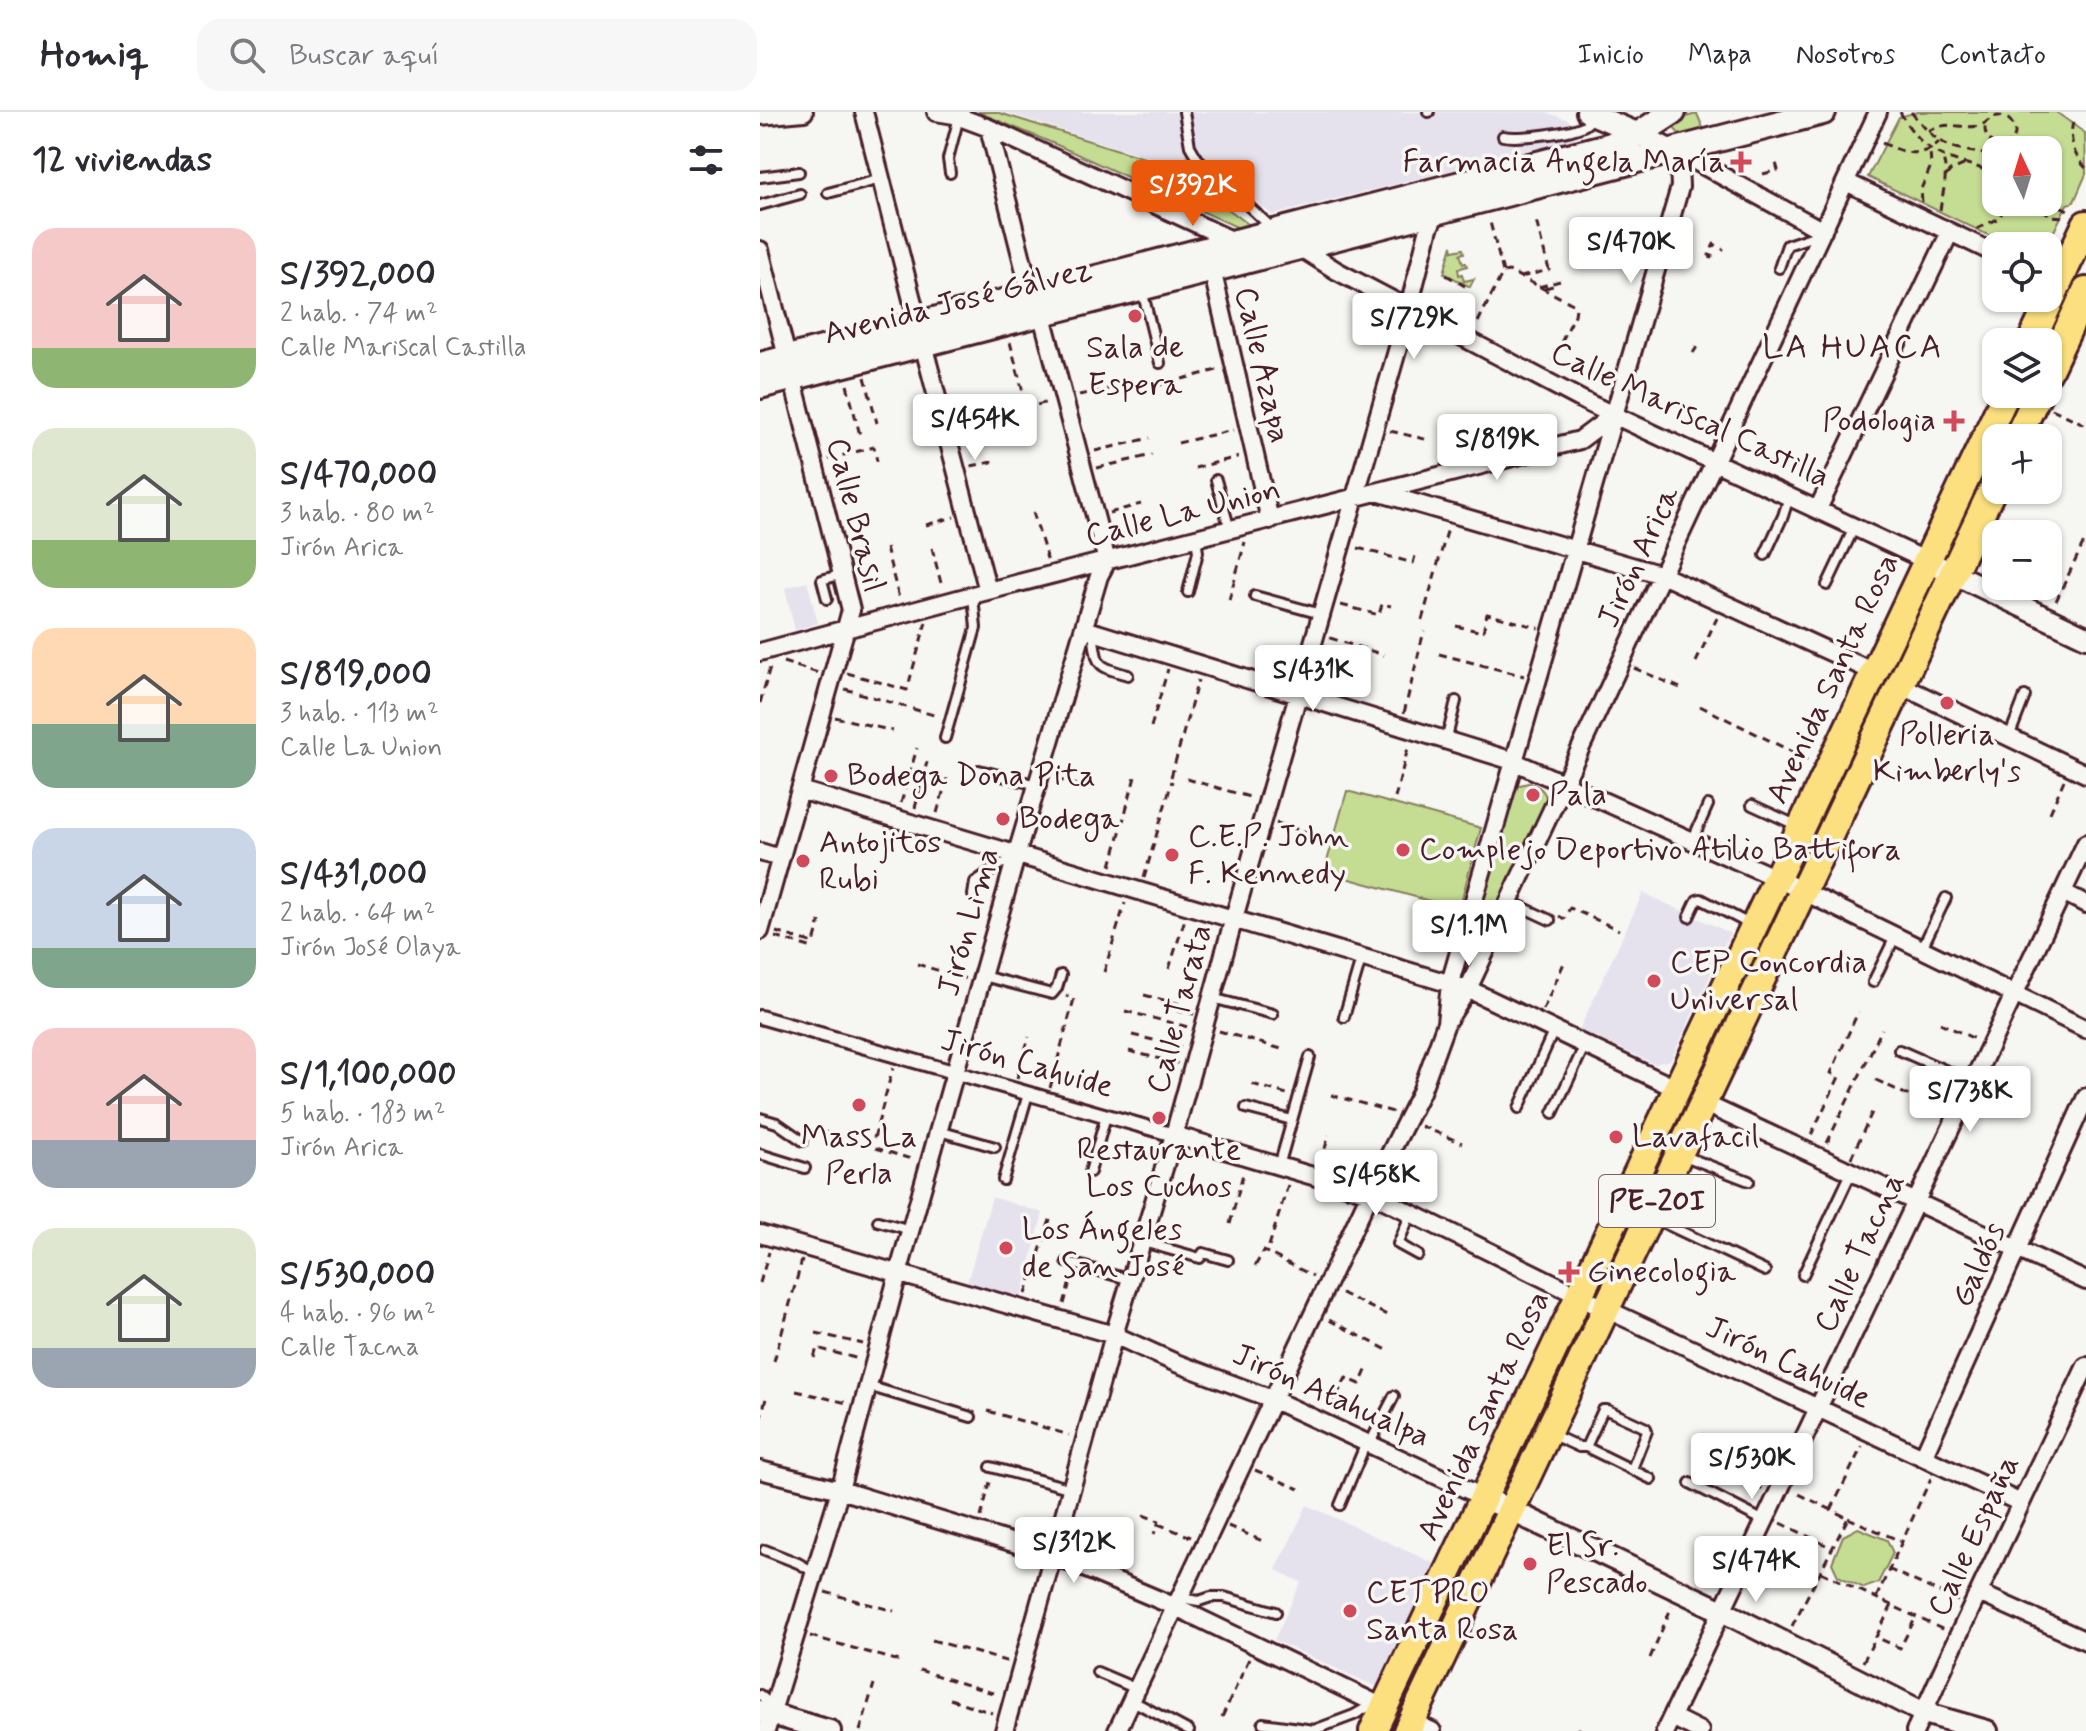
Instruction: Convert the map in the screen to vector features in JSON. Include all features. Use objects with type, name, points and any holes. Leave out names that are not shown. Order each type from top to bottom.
[{"type":"main road","name":"Avenida José Gálvez","points":[[1036,304],[1142,287],[1297,247],[1611,145],[1639,134],[1673,112]]},
{"type":"main road","name":"Avenida José Gálvez","points":[[760,386],[790,368],[1036,304],[1236,242],[1671,151],[1742,123],[1823,112]]},
{"type":"main road","points":[[2062,255],[2075,218]]},
{"type":"main road","points":[[2062,344],[2084,300]]},
{"type":"main road","name":"Avenida José Gálvez","points":[[760,365],[790,368]]},
{"type":"main road","name":"Avenida Santa Rosa","points":[[1378,1714],[1999,408]]},
{"type":"main road","name":"Avenida Santa Rosa","points":[[1417,1728],[1511,1511],[1986,504]]},
{"type":"street","points":[[760,116],[804,112]]},
{"type":"street","points":[[864,112],[980,593]]},
{"type":"street","points":[[936,112],[989,128],[1236,242]]},
{"type":"street","name":"Jirón Arica","points":[[1117,1731],[1326,1284],[1421,1092],[1446,1023],[1468,989],[1878,112]]},
{"type":"street","points":[[1589,113],[1695,161],[1822,232]]},
{"type":"street","points":[[989,128],[1107,561]]},
{"type":"street","name":"Jirón Arica","points":[[1446,1023],[1450,983],[1680,187],[1679,164],[1671,151]]},
{"type":"street","points":[[1846,182],[1982,247]]},
{"type":"street","name":"Calle Tarata","points":[[1004,1731],[1114,1335],[1355,497],[1435,201]]},
{"type":"street","name":"Calle Mariscal Castilla","points":[[1276,232],[1337,271],[1614,415],[2086,637]]},
{"type":"street","points":[[1818,509],[1950,232]]},
{"type":"street","name":"Calle Brasil","points":[[760,250],[851,610],[825,679],[800,790],[780,858],[768,932]]},
{"type":"street","name":"Calle Azapa","points":[[1212,269],[1270,520]]},
{"type":"street","points":[[2062,288],[2084,300]]},
{"type":"street","name":"Calle La Union","points":[[766,656],[846,629],[980,593],[1580,440],[1614,415]]},
{"type":"street","points":[[1375,491],[1662,575],[1874,672]]},
{"type":"street","name":"Jirón Lima","points":[[765,1714],[796,1632],[840,1490],[956,1073],[976,978],[1088,631],[1099,576],[1107,561]]},
{"type":"street","points":[[1088,631],[1513,761],[1776,878],[2086,1029]]},
{"type":"street","points":[[1900,685],[2078,770]]},
{"type":"street","points":[[800,790],[1016,857],[1135,888],[1468,989],[1677,1089]]},
{"type":"street","name":"Calle Tacna","points":[[1669,1724],[2086,843]]},
{"type":"street","points":[[760,852],[780,858]]},
{"type":"street","points":[[2063,892],[2086,904]]},
{"type":"street","name":"Jirón Cahuide","points":[[760,1017],[1370,1193],[1606,1309],[2021,1503]]},
{"type":"street","name":"Galdós","points":[[1930,1460],[2017,1250],[2086,1097]]},
{"type":"street","points":[[1703,1103],[2086,1281]]},
{"type":"street","name":"Jirón Atahualpa","points":[[766,1236],[1114,1335],[1176,1363],[1272,1399],[1722,1611],[1855,1679],[1919,1722],[1987,1731]]},
{"type":"street","name":"Calle España","points":[[1919,1722],[2086,1366]]},
{"type":"street","points":[[760,1470],[840,1490],[1053,1555],[1178,1603],[1378,1714]]},
{"type":"street","points":[[1976,1600],[2086,1641]]},
{"type":"street","points":[[765,1714],[830,1731]]},
{"type":"street","points":[[1669,1724],[1700,1731]]},
{"type":"lane","points":[[1184,112],[1190,146],[1197,158],[1276,232]]},
{"type":"lane","points":[[1503,136],[1528,137],[1581,127],[1589,121],[1589,113]]},
{"type":"lane","points":[[950,173],[948,159],[959,117]]},
{"type":"lane","points":[[760,177],[799,172]]},
{"type":"lane","points":[[828,193],[881,179]]},
{"type":"lane","points":[[760,205],[800,194]]},
{"type":"lane","points":[[1779,268],[1787,245],[1822,232]]},
{"type":"lane","points":[[1142,287],[1160,363]]},
{"type":"lane","points":[[1216,480],[1230,531]]},
{"type":"lane","points":[[1765,555],[1789,496]]},
{"type":"lane","points":[[1827,585],[1855,527]]},
{"type":"lane","points":[[1188,592],[1198,552],[1196,539]]},
{"type":"lane","points":[[827,599],[822,580],[842,574]]},
{"type":"lane","points":[[945,738],[976,628],[980,593]]},
{"type":"lane","points":[[1255,596],[1321,614]]},
{"type":"lane","points":[[1088,631],[1103,668],[1128,675]]},
{"type":"lane","points":[[2009,737],[2025,696]]},
{"type":"lane","points":[[1446,741],[1456,701]]},
{"type":"lane","points":[[979,770],[1039,780]]},
{"type":"lane","points":[[1692,841],[1708,805]]},
{"type":"lane","points":[[1752,805],[1801,827]]},
{"type":"lane","points":[[973,895],[975,882],[1016,857]]},
{"type":"lane","points":[[1922,950],[1946,898]]},
{"type":"lane","points":[[1689,917],[1697,900],[1701,899],[1754,926]]},
{"type":"lane","points":[[1509,901],[1551,916]]},
{"type":"lane","points":[[1873,982],[1895,937]]},
{"type":"lane","points":[[1344,1017],[1362,956]]},
{"type":"lane","points":[[976,978],[1052,994],[1061,975]]},
{"type":"lane","points":[[1212,998],[1273,1014]]},
{"type":"lane","points":[[1519,1108],[1554,1030]]},
{"type":"lane","points":[[1553,1113],[1585,1045]]},
{"type":"lane","points":[[1899,1050],[1972,1082]]},
{"type":"lane","points":[[1286,1168],[1292,1120],[1310,1057]]},
{"type":"lane","points":[[1003,1180],[1028,1094]]},
{"type":"lane","points":[[1246,1108],[1292,1120]]},
{"type":"lane","points":[[1090,1172],[1106,1116]]},
{"type":"lane","points":[[760,1118],[777,1123],[803,1141]]},
{"type":"lane","points":[[939,1131],[995,1147]]},
{"type":"lane","points":[[760,1154],[805,1168]]},
{"type":"lane","points":[[1680,1154],[1749,1181]]},
{"type":"lane","points":[[1803,1275],[1848,1171]]},
{"type":"lane","points":[[1411,1213],[1398,1244],[1418,1255]]},
{"type":"lane","points":[[1650,1216],[1765,1271]]},
{"type":"lane","points":[[878,1221],[911,1230]]},
{"type":"lane","points":[[1143,1242],[1200,1258],[1203,1253],[1228,1260]]},
{"type":"lane","points":[[1067,1262],[1131,1280]]},
{"type":"lane","points":[[867,1386],[971,1417]]},
{"type":"lane","points":[[1340,1505],[1394,1396]]},
{"type":"lane","points":[[1586,1447],[1603,1410],[1646,1428],[1632,1469]]},
{"type":"lane","points":[[1548,1432],[1651,1479]]},
{"type":"lane","points":[[991,1467],[1072,1489]]},
{"type":"lane","points":[[1690,1483],[1765,1519]]},
{"type":"lane","points":[[765,1550],[798,1563],[812,1580]]},
{"type":"lane","points":[[1178,1603],[1224,1597],[1276,1612]]},
{"type":"lane","points":[[1097,1672],[1189,1731]]},
{"type":"lane","points":[[1263,1723],[1314,1730],[1354,1715],[1378,1714]]},
{"type":"path","points":[[1900,112],[1911,132],[1930,150],[1982,168]]},
{"type":"path","points":[[1911,112],[1939,142],[1982,153]]},
{"type":"path","points":[[1928,131],[1938,126],[1971,127],[1985,124],[1994,116],[2005,114],[2013,124],[2014,136],[2009,143],[1999,145],[1987,139],[1985,124]]},
{"type":"path","points":[[2073,122],[2073,146],[2080,163],[2086,168]]},
{"type":"path","points":[[1868,135],[1909,153],[1930,150],[1939,142]]},
{"type":"path","points":[[1923,206],[1921,189],[1931,166],[1930,150]]},
{"type":"path","points":[[1940,214],[1946,176],[1942,155]]},
{"type":"path","points":[[1763,174],[1778,170],[1776,163]]},
{"type":"path","points":[[1946,176],[1966,164]]},
{"type":"path","points":[[1772,172],[1780,176],[1779,171]]},
{"type":"path","points":[[1478,322],[1503,272],[1488,213]]},
{"type":"path","points":[[1974,230],[1991,224],[2000,216]]},
{"type":"path","points":[[2052,216],[2075,218]]},
{"type":"path","points":[[1521,277],[1549,270],[1535,217]]},
{"type":"path","points":[[1710,259],[1714,244],[1724,250]]},
{"type":"path","points":[[1503,272],[1509,271],[1576,308],[1552,360]]},
{"type":"path","points":[[1446,275],[1470,289]]},
{"type":"path","points":[[1541,287],[1560,281]]},
{"type":"path","points":[[1541,287],[1553,286],[1554,289]]},
{"type":"path","points":[[1009,336],[1026,404]]},
{"type":"path","points":[[1693,353],[1697,347]]},
{"type":"path","points":[[1155,386],[1223,369]]},
{"type":"path","points":[[864,374],[877,423]]},
{"type":"path","points":[[846,379],[860,435]]},
{"type":"path","points":[[1075,396],[1117,387],[1118,396]]},
{"type":"path","points":[[1010,412],[1051,401]]},
{"type":"path","points":[[2057,408],[2086,425]]},
{"type":"path","points":[[1178,443],[1237,429]]},
{"type":"path","points":[[1385,430],[1429,440]]},
{"type":"path","points":[[1089,453],[1150,438]]},
{"type":"path","points":[[825,460],[874,447],[877,461]]},
{"type":"path","points":[[1093,469],[1152,455]]},
{"type":"path","points":[[1195,468],[1244,456]]},
{"type":"path","points":[[963,468],[997,461]]},
{"type":"path","points":[[1105,514],[1141,504]]},
{"type":"path","points":[[1033,512],[1048,564]]},
{"type":"path","points":[[926,525],[960,515]]},
{"type":"path","points":[[1422,620],[1448,528]]},
{"type":"path","points":[[2056,601],[2086,538]]},
{"type":"path","points":[[1229,600],[1245,540]]},
{"type":"path","points":[[1354,547],[1413,563],[1416,553]]},
{"type":"path","points":[[886,548],[901,603]]},
{"type":"path","points":[[932,548],[944,592]]},
{"type":"path","points":[[1337,604],[1379,615],[1382,604],[1391,606]]},
{"type":"path","points":[[1456,626],[1483,632],[1487,614],[1539,629]]},
{"type":"path","points":[[1696,662],[1718,617]]},
{"type":"path","points":[[846,673],[907,690],[926,622]]},
{"type":"path","points":[[1403,715],[1424,631]]},
{"type":"path","points":[[1327,638],[1384,655]]},
{"type":"path","points":[[1439,654],[1525,677]]},
{"type":"path","points":[[760,703],[766,656]]},
{"type":"path","points":[[1151,727],[1171,657]]},
{"type":"path","points":[[782,659],[784,664],[937,716]]},
{"type":"path","points":[[797,667],[799,660]]},
{"type":"path","points":[[1104,972],[1171,779],[1202,667]]},
{"type":"path","points":[[1632,668],[1685,690]]},
{"type":"path","points":[[1700,706],[1828,770]]},
{"type":"path","points":[[835,717],[893,731]]},
{"type":"path","points":[[1395,798],[1412,731]]},
{"type":"path","points":[[900,806],[917,748]]},
{"type":"path","points":[[914,811],[927,762]]},
{"type":"path","points":[[2050,813],[2078,770]]},
{"type":"path","points":[[1107,880],[1136,773]]},
{"type":"path","points":[[936,817],[948,775]]},
{"type":"path","points":[[1187,779],[1267,802]]},
{"type":"path","points":[[1039,780],[1096,790]]},
{"type":"path","points":[[1262,819],[1326,838]]},
{"type":"path","points":[[1169,969],[1189,905]]},
{"type":"path","points":[[1551,916],[1564,919],[1570,908],[1619,930]]},
{"type":"path","points":[[768,932],[814,943],[820,921]]},
{"type":"path","points":[[768,932],[813,948]]},
{"type":"path","points":[[1538,1022],[1564,963]]},
{"type":"path","points":[[917,964],[976,978]]},
{"type":"path","points":[[1144,995],[1180,1004],[1178,1011],[1205,1025]]},
{"type":"path","points":[[1047,1099],[1074,999],[1065,996]]},
{"type":"path","points":[[1125,1011],[1205,1025],[1285,1050]]},
{"type":"path","points":[[1804,1150],[1839,1077],[1831,1073],[1858,1012]]},
{"type":"path","points":[[1940,1023],[1990,1046]]},
{"type":"path","points":[[1820,1157],[1882,1029]]},
{"type":"path","points":[[1132,1035],[1195,1059]]},
{"type":"path","points":[[1013,1090],[1029,1037]]},
{"type":"path","points":[[1129,1051],[1195,1059]]},
{"type":"path","points":[[874,1138],[897,1056]]},
{"type":"path","points":[[1876,1080],[1955,1118]]},
{"type":"path","points":[[1252,1084],[1298,1097]]},
{"type":"path","points":[[1331,1095],[1408,1118],[1462,1143]]},
{"type":"path","points":[[1848,1171],[1873,1110]]},
{"type":"path","points":[[822,1131],[919,1161]]},
{"type":"path","points":[[1317,1177],[1329,1135]]},
{"type":"path","points":[[1230,1224],[1248,1157]]},
{"type":"path","points":[[1269,1246],[1286,1168]]},
{"type":"path","points":[[1021,1309],[1051,1217]]},
{"type":"path","points":[[760,1283],[766,1236]]},
{"type":"path","points":[[774,1361],[806,1247]]},
{"type":"path","points":[[1255,1266],[1264,1251],[1391,1317]]},
{"type":"path","points":[[1060,1320],[1071,1278]]},
{"type":"path","points":[[1313,1312],[1389,1351]]},
{"type":"path","points":[[816,1333],[876,1355]]},
{"type":"path","points":[[814,1358],[817,1348],[876,1355]]},
{"type":"path","points":[[1323,1422],[1346,1378],[1360,1384],[1368,1366]]},
{"type":"path","points":[[796,1391],[862,1406]]},
{"type":"path","points":[[760,1420],[767,1395]]},
{"type":"path","points":[[988,1411],[1074,1436]]},
{"type":"path","points":[[1831,1510],[1869,1432]]},
{"type":"path","points":[[1706,1447],[1779,1490]]},
{"type":"path","points":[[1876,1598],[1901,1542],[1930,1460]]},
{"type":"path","points":[[1708,1464],[1831,1510],[1901,1542]]},
{"type":"path","points":[[1242,1465],[1299,1489]]},
{"type":"path","points":[[977,1531],[990,1482]]},
{"type":"path","points":[[1143,1515],[1159,1521],[1154,1534]]},
{"type":"path","points":[[1783,1643],[1848,1518]]},
{"type":"path","points":[[1765,1519],[1833,1548]]},
{"type":"path","points":[[1216,1520],[1265,1542]]},
{"type":"path","points":[[1158,1524],[1205,1543]]},
{"type":"path","points":[[1888,1569],[1976,1600]]},
{"type":"path","points":[[1821,1572],[1958,1636]]},
{"type":"path","points":[[812,1580],[894,1611]]},
{"type":"path","points":[[1650,1658],[1679,1591]]},
{"type":"path","points":[[1855,1679],[1892,1605]]},
{"type":"path","points":[[1876,1637],[1900,1648],[1916,1617]]},
{"type":"path","points":[[796,1632],[903,1662]]},
{"type":"path","points":[[932,1640],[1010,1662]]},
{"type":"path","points":[[1222,1717],[1255,1645]]},
{"type":"path","points":[[919,1670],[1001,1695]]},
{"type":"path","points":[[860,1731],[874,1684]]},
{"type":"path","points":[[950,1699],[996,1714]]},
{"type":"shaded area","points":[[1004,112],[1544,112],[1569,120],[1574,139],[1272,215],[1215,165],[1199,184],[1173,165]]},
{"type":"shaded area","points":[[807,582],[818,623],[795,630],[785,588]]},
{"type":"shaded area","name":"CEP Concordia Universal","points":[[1643,893],[1730,933],[1671,1060],[1655,1064],[1579,1030]]},
{"type":"shaded area","name":"Los Ángeles de San José","points":[[992,1197],[1043,1213],[1021,1299],[967,1283]]},
{"type":"shaded area","name":"CETPRO Santa Rosa","points":[[1307,1505],[1435,1564],[1377,1687],[1274,1640],[1301,1582],[1276,1570]]},
{"type":"green space","points":[[978,112],[996,112],[1173,167],[1248,224],[1248,229],[1241,229]]},
{"type":"green space","points":[[1917,112],[2056,112],[2085,133],[2086,174],[2074,202],[2067,204],[2062,214],[2062,136],[1982,136],[1982,216],[2061,216],[2054,232],[1982,232],[1868,177],[1899,117]]},
{"type":"green space","points":[[1697,114],[1704,130],[1681,136],[1670,124],[1678,119]]},
{"type":"green space","points":[[1452,245],[1453,251],[1463,249],[1464,253],[1460,254],[1467,266],[1458,269],[1459,275],[1462,274],[1464,281],[1474,279],[1470,287],[1444,273]]},
{"type":"green space","points":[[1528,783],[1541,789],[1547,802],[1476,953],[1470,953],[1467,948],[1512,791],[1516,786]]},
{"type":"green space","name":"Complejo Deportivo Atilio Battifora","points":[[1347,791],[1481,828],[1459,909],[1324,872]]},
{"type":"green space","points":[[1858,1528],[1887,1540],[1893,1553],[1878,1583],[1864,1588],[1838,1576],[1832,1563],[1843,1536]]},
{"type":"place","name":"Farmacia Angela María","points":[[1741,162]]},
{"type":"place","name":"Sala de Espera","points":[[1135,316]]},
{"type":"place","name":"Podologia","points":[[1954,421]]},
{"type":"place","name":"Polleria Kimberly's","points":[[1947,703]]},
{"type":"place","name":"Bodega Dona Pita","points":[[831,776]]},
{"type":"place","name":"Pala","points":[[1533,795]]},
{"type":"place","name":"Bodega","points":[[1003,819]]},
{"type":"place","name":"Complejo Deportivo Atilio Battifora","points":[[1403,850]]},
{"type":"place","name":"C.E.P. John F. Kennedy","points":[[1172,855]]},
{"type":"place","name":"Antojitos Rubi","points":[[803,861]]},
{"type":"place","name":"CEP Concordia Universal","points":[[1654,981]]},
{"type":"place","name":"Mass La Perla","points":[[859,1105]]},
{"type":"place","name":"Restaurante Los Cuchos","points":[[1159,1118]]},
{"type":"place","name":"Lavafacil","points":[[1616,1137]]},
{"type":"place","name":"Los Ángeles de San José","points":[[1006,1248]]},
{"type":"place","name":"Ginecologia","points":[[1569,1272]]},
{"type":"place","name":"El Sr. Pescado","points":[[1530,1564]]},
{"type":"place","name":"CETPRO Santa Rosa","points":[[1350,1611]]},
{"type":"district","name":"LA HUACA","points":[[1853,347]]}]
